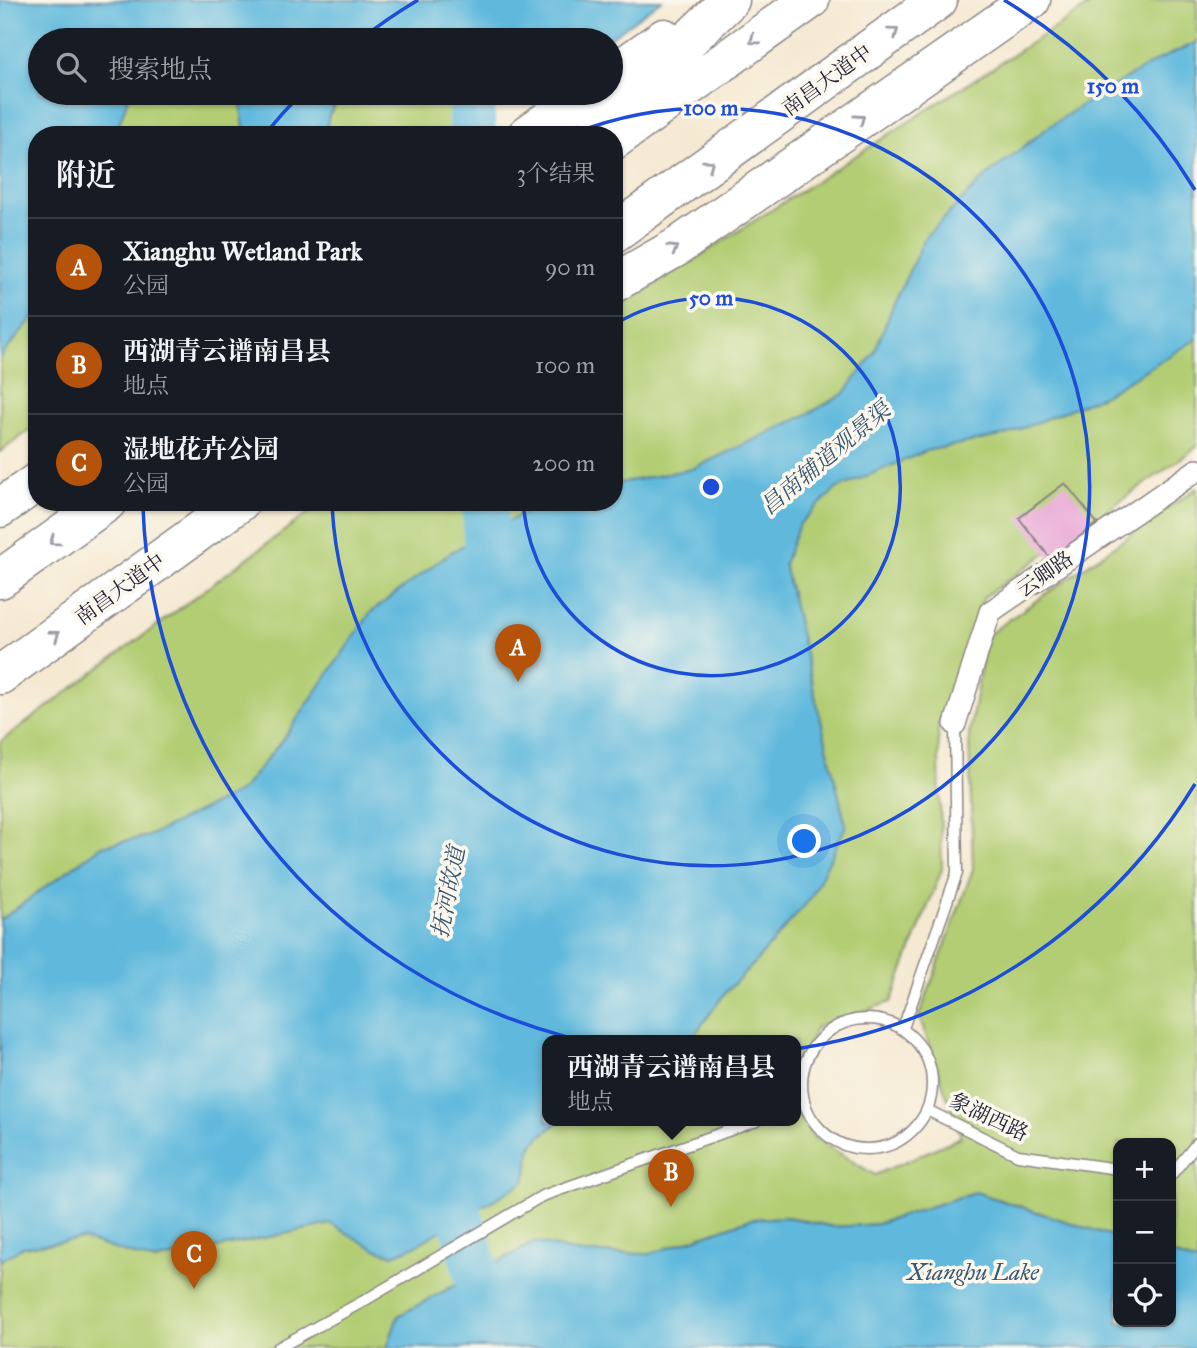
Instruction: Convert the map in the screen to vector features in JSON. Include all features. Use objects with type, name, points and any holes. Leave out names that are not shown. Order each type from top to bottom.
[{"type":"highway","points":[[623,67],[717,0]]},
{"type":"highway","points":[[623,104],[730,0]]},
{"type":"highway","points":[[623,134],[810,0]]},
{"type":"highway","name":"南昌大道中","points":[[623,227],[938,0]]},
{"type":"highway","points":[[623,278],[677,247],[1031,0]]},
{"type":"highway","points":[[539,126],[569,105]]},
{"type":"highway","points":[[600,126],[622,105]]},
{"type":"highway","points":[[0,508],[28,488]]},
{"type":"highway","points":[[0,579],[94,511]]},
{"type":"highway","name":"南昌大道中","points":[[0,675],[228,511]]},
{"type":"street","name":"云卿路","points":[[955,724],[990,612],[1197,470]]},
{"type":"lane","points":[[903,1028],[957,873],[955,724]]},
{"type":"lane","points":[[801,1089],[802,1072],[815,1043],[841,1023],[873,1018],[903,1028],[924,1051],[933,1080],[928,1110],[908,1135],[880,1148],[848,1147],[821,1131],[801,1107]]},
{"type":"lane","name":"象湖西路","points":[[928,1110],[1018,1155],[1113,1168]]},
{"type":"lane","points":[[278,1348],[362,1303],[542,1196],[742,1126]]},
{"type":"lane","points":[[1176,1169],[1197,1143]]},
{"type":"green space","points":[[0,0],[405,28],[28,28],[28,105],[488,105],[459,126],[28,126],[28,432],[0,452]]},
{"type":"green space","points":[[1098,0],[1197,0],[1197,447],[984,597],[938,727],[942,869],[891,1002],[816,1027],[801,1061],[801,1035],[542,1035],[542,1126],[801,1126],[801,1119],[813,1137],[875,1175],[961,1137],[919,1016],[973,869],[969,736],[986,636],[1197,488],[1197,1263],[1176,1256],[1176,1138],[1113,1138],[1113,1236],[975,1192],[877,1224],[834,1227],[787,1217],[751,1219],[650,1254],[581,1253],[535,1242],[398,1316],[387,1348],[0,1348],[0,1261],[23,1247],[83,1239],[154,1261],[331,1224],[372,1247],[131,998],[0,1125],[0,742],[311,511],[623,511],[623,305]]},
{"type":"water","points":[[0,0],[662,0],[623,28],[28,28],[28,105],[126,105],[118,126],[28,126],[28,324],[0,358]]},
{"type":"water","name":"昌南辅道观景渠","points":[[1197,42],[1197,339],[1102,396],[1006,435],[926,451],[836,489],[799,524],[784,564],[846,826],[811,898],[726,992],[694,1035],[542,1035],[542,1126],[554,1126],[533,1144],[524,1182],[413,1247],[394,1255],[375,1249],[331,1224],[153,1261],[82,1239],[23,1247],[0,1261],[0,920],[102,846],[149,836],[241,791],[284,738],[371,612],[451,552],[527,511],[623,511],[623,482],[692,469],[802,417],[845,393],[874,353],[926,236],[984,178],[1047,128],[1156,61]]},
{"type":"water","points":[[241,105],[335,105],[329,115],[327,126],[244,126]]},
{"type":"water","name":"Xianghu Lake","points":[[975,1192],[1113,1236],[1113,1327],[1176,1327],[1176,1256],[1197,1263],[1197,1348],[387,1348],[398,1316],[535,1242],[581,1253],[650,1254],[751,1219],[787,1217],[834,1227],[877,1224]]},
{"type":"building","points":[[1065,483],[1097,523],[1051,559],[1019,518]]},
{"type":"waterway","name":"抚河故道","points":[[472,105],[473,126]]},
{"type":"waterway","name":"抚河故道","points":[[485,511],[488,594]]},
{"type":"waterway","name":"抚河故道","points":[[443,1159],[477,1274]]},
{"type":"place","name":"Xianghu Wetland Park","points":[[518,682]]},
{"type":"place","name":"西湖青云谱南昌县","points":[[671,1207]]},
{"type":"place","name":"湿地花卉公园","points":[[194,1289]]}]
